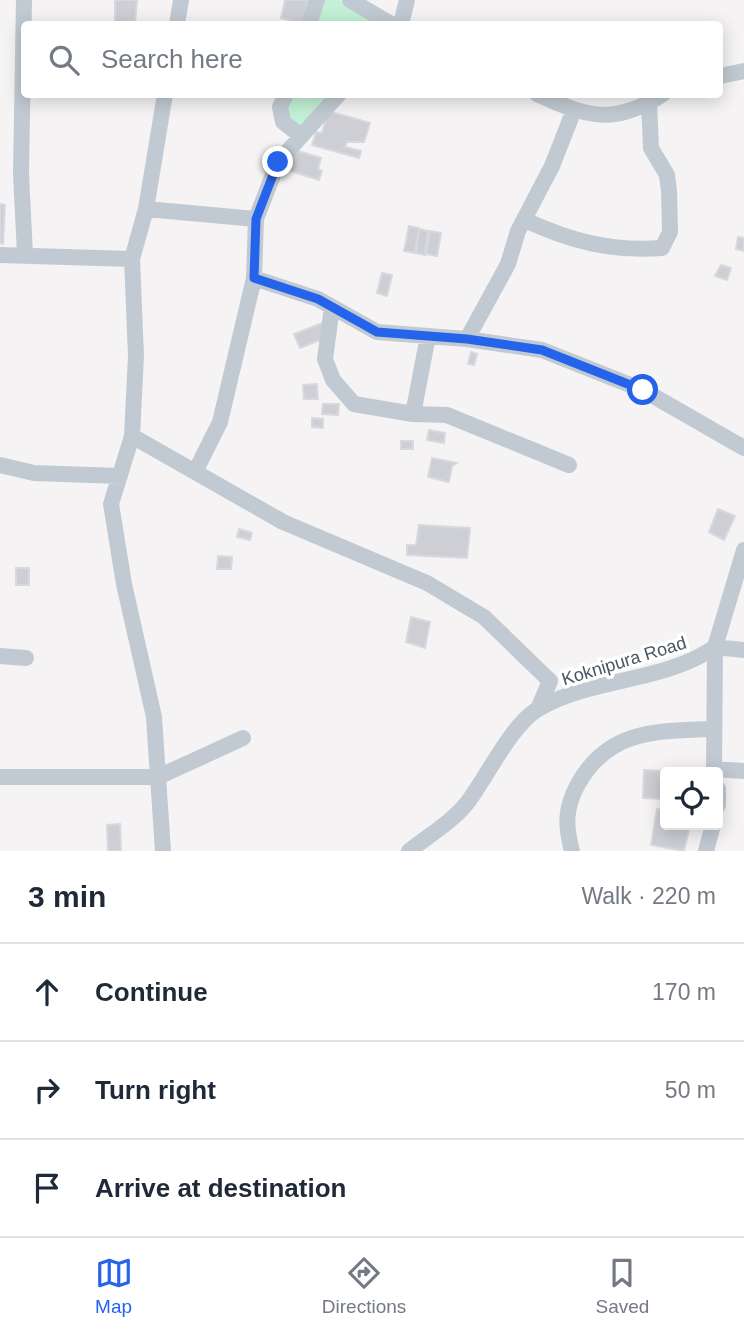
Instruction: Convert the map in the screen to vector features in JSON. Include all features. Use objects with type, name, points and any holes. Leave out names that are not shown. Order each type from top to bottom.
[{"type":"street","points":[[24,0],[24,21]]},
{"type":"street","points":[[178,21],[181,0]]},
{"type":"street","points":[[310,21],[317,0]]},
{"type":"street","points":[[402,21],[407,0]]},
{"type":"street","points":[[358,2],[386,21]]},
{"type":"street","points":[[723,75],[744,71]]},
{"type":"street","points":[[22,98],[21,173],[25,255]]},
{"type":"street","points":[[163,851],[154,717],[124,584],[111,504],[132,436],[136,356],[132,259],[146,209],[164,98]]},
{"type":"street","points":[[284,98],[280,107],[283,122],[300,135]]},
{"type":"street","points":[[196,470],[220,422],[254,278],[256,219],[278,162],[335,98]]},
{"type":"street","points":[[546,98],[588,116],[638,110],[656,99]]},
{"type":"street","points":[[524,220],[563,237],[605,247],[662,248],[670,232],[669,191],[667,175],[651,148],[656,99]]},
{"type":"street","points":[[467,339],[508,264],[524,220],[552,166],[574,110]]},
{"type":"street","points":[[146,209],[256,219]]},
{"type":"street","points":[[0,256],[132,259]]},
{"type":"street","points":[[254,278],[332,307],[377,332],[467,339],[542,350],[643,390],[744,448]]},
{"type":"street","points":[[332,307],[325,359],[333,380],[354,404],[413,414],[447,415],[569,465]]},
{"type":"street","points":[[413,414],[428,336]]},
{"type":"street","points":[[132,436],[196,470],[283,522],[427,583],[484,617],[550,681],[538,709]]},
{"type":"street","points":[[0,465],[34,473],[120,476]]},
{"type":"street","points":[[714,767],[715,647],[744,550]]},
{"type":"street","points":[[715,647],[744,650]]},
{"type":"street","name":"Koknipura Road","points":[[410,851],[465,806],[524,722],[538,709],[599,686],[693,662],[715,647]]},
{"type":"street","points":[[0,656],[26,658]]},
{"type":"street","points":[[572,851],[568,835],[568,803],[587,768],[603,750],[640,735],[714,729]]},
{"type":"street","points":[[0,777],[158,777],[243,738]]},
{"type":"street","points":[[723,771],[744,771]]},
{"type":"street","points":[[706,851],[712,830]]},
{"type":"green space","points":[[321,0],[339,0],[378,21],[315,21]]},
{"type":"green space","points":[[289,98],[331,98],[301,130],[287,121]]},
{"type":"building","points":[[115,0],[137,0],[135,21],[115,21]]},
{"type":"building","points":[[285,0],[308,0],[304,21],[281,18]]},
{"type":"building","points":[[328,111],[370,123],[364,142],[347,142],[345,147],[361,151],[359,158],[312,145],[316,132],[322,133]]},
{"type":"building","points":[[291,149],[321,158],[318,169],[322,171],[319,180],[284,169]]},
{"type":"building","points":[[0,204],[5,205],[3,244],[0,243]]},
{"type":"building","points":[[409,226],[419,228],[415,253],[404,251]]},
{"type":"building","points":[[419,229],[428,231],[425,255],[416,253]]},
{"type":"building","points":[[430,231],[441,233],[437,256],[426,254]]},
{"type":"building","points":[[738,237],[744,238],[744,251],[736,249]]},
{"type":"building","points":[[721,265],[731,268],[727,280],[715,276]]},
{"type":"building","points":[[382,273],[392,275],[387,296],[377,293]]},
{"type":"building","points":[[325,322],[325,338],[300,348],[294,334]]},
{"type":"building","points":[[471,352],[477,354],[474,365],[468,364]]},
{"type":"building","points":[[317,384],[318,399],[304,399],[303,385]]},
{"type":"building","points":[[323,404],[339,404],[338,415],[322,414]]},
{"type":"building","points":[[312,418],[323,419],[323,428],[312,427]]},
{"type":"building","points":[[429,430],[445,433],[444,443],[427,440]]},
{"type":"building","points":[[401,441],[413,441],[413,449],[401,449]]},
{"type":"building","points":[[432,458],[457,463],[452,466],[449,482],[428,477]]},
{"type":"building","points":[[718,509],[735,516],[724,540],[709,532]]},
{"type":"building","points":[[419,525],[470,528],[467,558],[407,555],[407,545],[416,545]]},
{"type":"building","points":[[239,529],[252,533],[250,540],[237,537]]},
{"type":"building","points":[[218,556],[232,557],[231,569],[217,569]]},
{"type":"building","points":[[16,568],[29,568],[29,585],[16,585]]},
{"type":"building","points":[[411,617],[430,622],[425,648],[406,642]]},
{"type":"building","points":[[644,770],[660,771],[660,799],[643,798]]},
{"type":"building","points":[[657,809],[660,809],[660,830],[689,830],[684,851],[651,845]]},
{"type":"building","points":[[120,824],[121,851],[108,851],[107,825]]},
{"type":"route","points":[[278,162],[256,219],[254,278],[318,299],[377,332],[467,339],[542,350],[643,390]]}]
